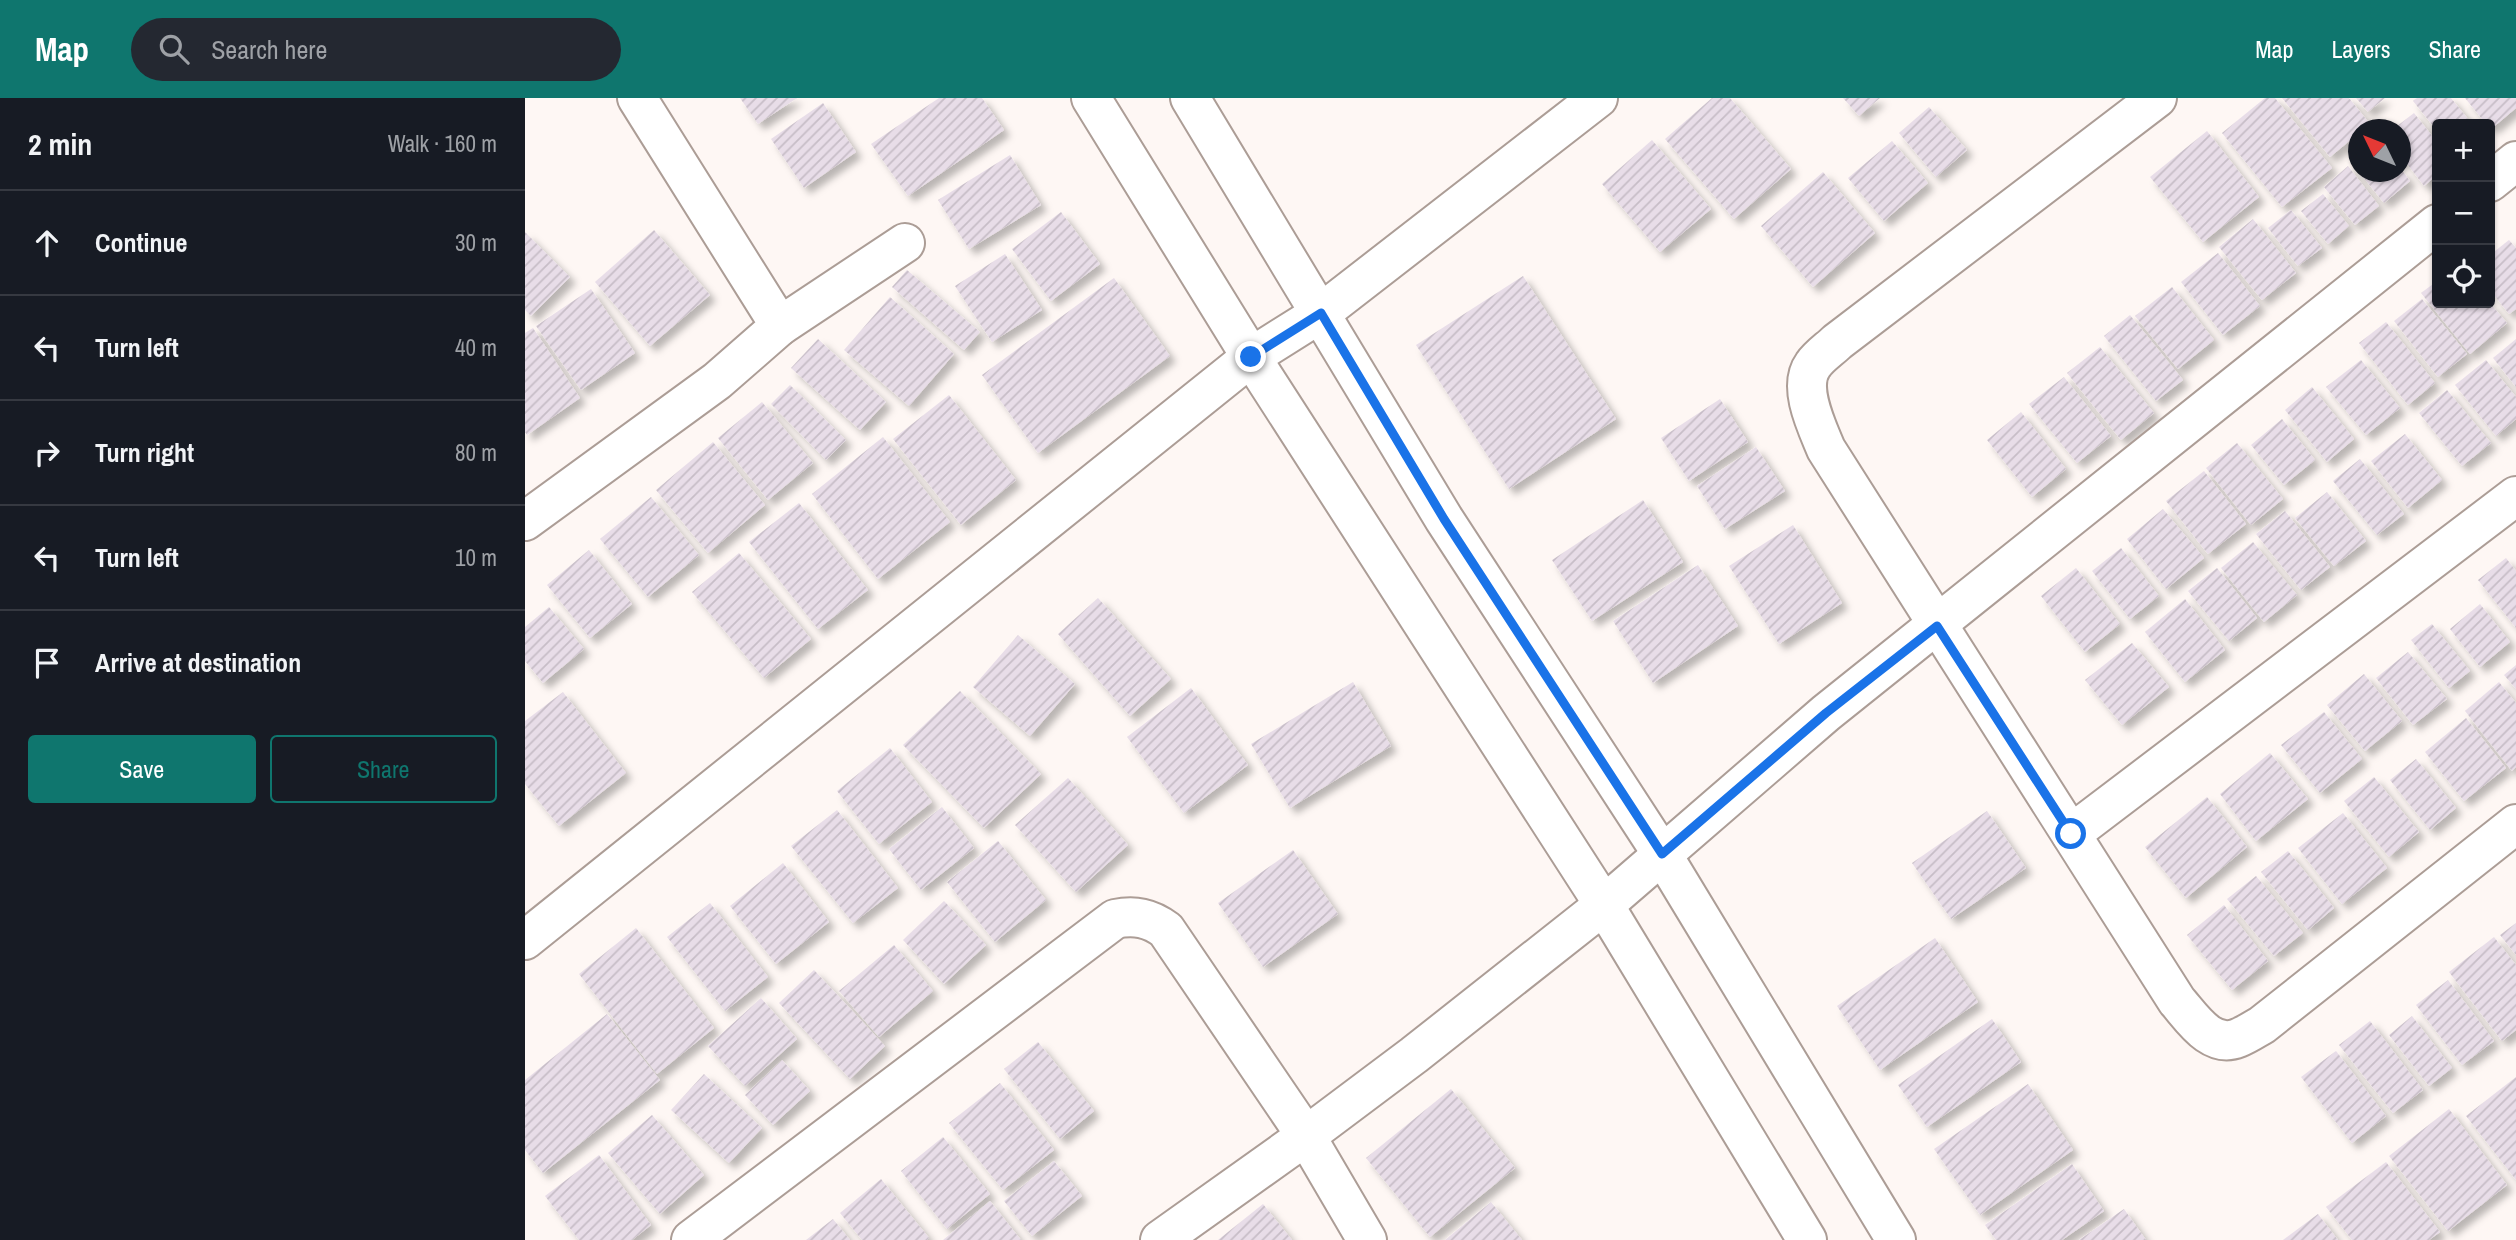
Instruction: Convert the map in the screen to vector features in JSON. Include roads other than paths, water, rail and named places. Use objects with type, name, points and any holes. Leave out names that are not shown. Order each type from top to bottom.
[{"type":"street","points":[[637,98],[781,326]]},
{"type":"street","points":[[1091,98],[1251,357],[1604,905],[1807,1240]]},
{"type":"street","points":[[1190,98],[1444,519],[1662,854],[1896,1240]]},
{"type":"street","points":[[525,940],[1251,357],[1321,313],[1598,98]]},
{"type":"street","points":[[2157,98],[1837,342],[1812,366],[1807,387],[1810,411],[1826,449],[2177,1001],[2201,1028],[2219,1041],[2238,1039],[2262,1025],[2516,824]]},
{"type":"street","points":[[2495,178],[2516,161]]},
{"type":"street","points":[[1160,1240],[1415,1055],[1604,905],[1826,713],[2432,228]]},
{"type":"street","points":[[525,521],[717,381],[781,326],[905,243]]},
{"type":"street","points":[[2071,834],[2516,496]]},
{"type":"street","points":[[691,1240],[1115,919],[1126,917],[1153,920],[1166,930],[1306,1136],[1367,1240]]}]
